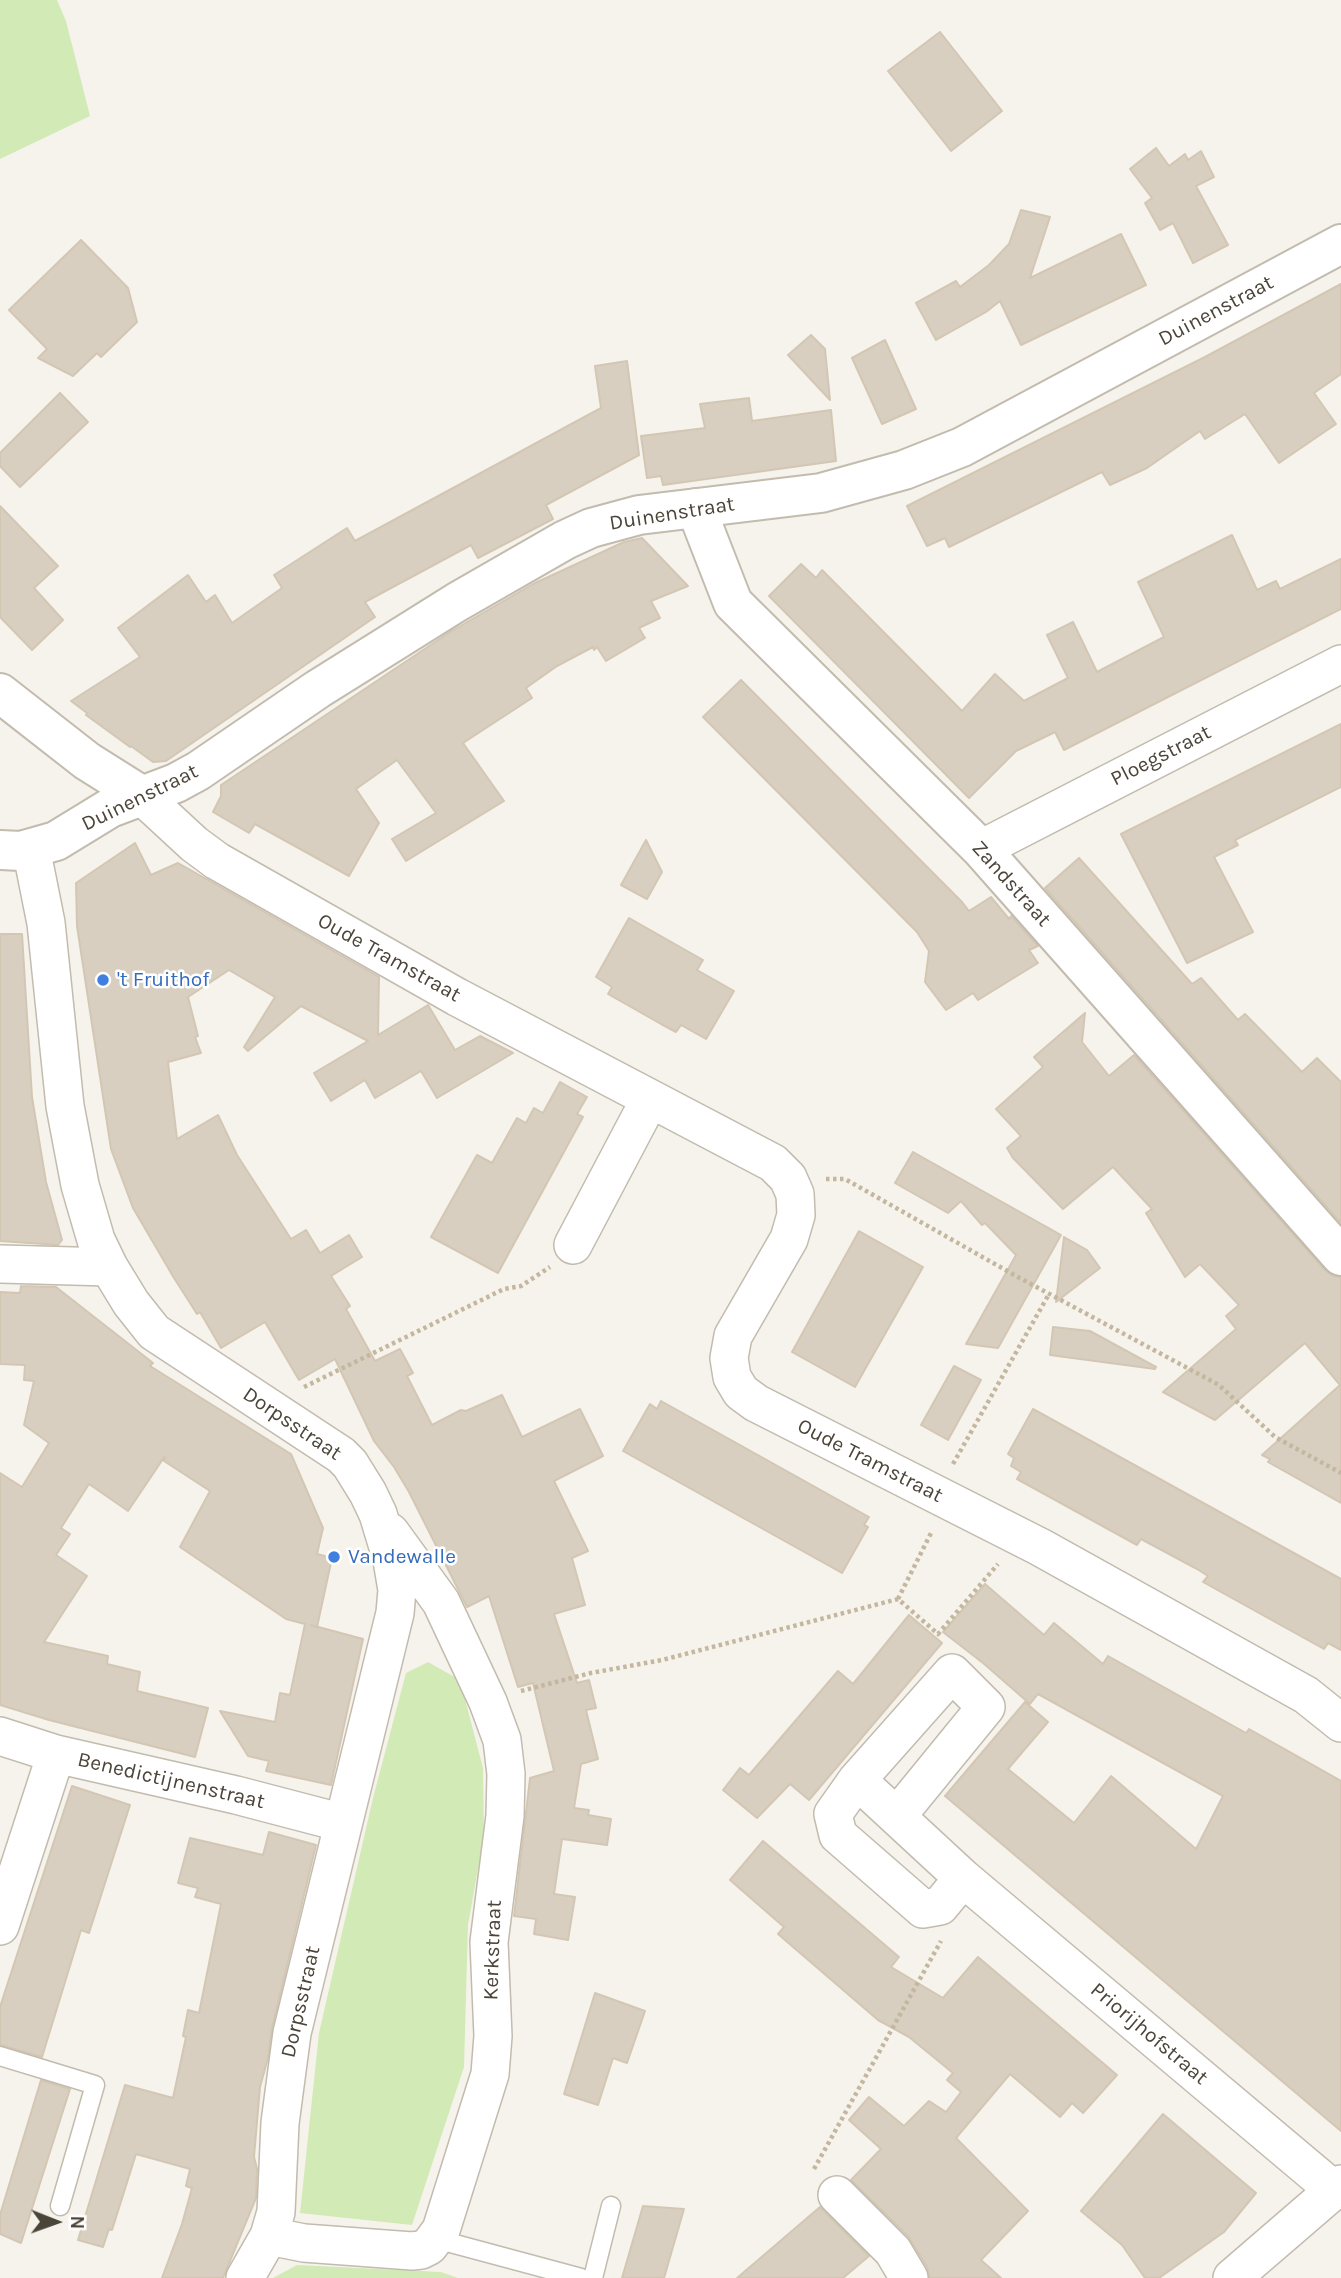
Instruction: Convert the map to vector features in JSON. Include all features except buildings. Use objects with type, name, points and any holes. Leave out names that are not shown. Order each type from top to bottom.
[{"type":"street","name":"Duinenstraat","points":[[16,849],[57,841],[110,808],[176,783],[198,771],[318,689],[487,584],[591,528],[639,516],[821,493],[876,480],[933,459],[962,447],[1341,244]]},
{"type":"street","name":"Zandstraat","points":[[696,508],[733,603],[981,849],[1341,1256]]},
{"type":"street","name":"Ploegstraat","points":[[981,849],[1341,664]]},
{"type":"street","points":[[0,693],[87,761],[141,795]]},
{"type":"street","name":"Oude Tramstraat","points":[[141,795],[194,844],[217,861],[457,997],[772,1163],[788,1178],[795,1194],[796,1215],[793,1227],[789,1239],[733,1336],[729,1358],[732,1377],[741,1392],[756,1404],[1023,1539],[1306,1695],[1341,1723]]},
{"type":"street","name":"Dorpsstraat","points":[[16,849],[46,923],[65,1106],[80,1185],[96,1240],[109,1266],[131,1303],[154,1332],[341,1455],[350,1464],[378,1514],[392,1560],[397,1590],[395,1613],[292,2033],[281,2123],[276,2212],[270,2236],[245,2278]]},
{"type":"street","points":[[573,1245],[650,1099]]},
{"type":"street","points":[[0,1264],[109,1266]]},
{"type":"street","name":"Kerkstraat","points":[[378,1514],[441,1602],[487,1700],[502,1740],[506,1774],[505,1816],[489,1942],[493,2036],[491,2074],[436,2239]]},
{"type":"street","points":[[897,1816],[986,1707],[952,1673],[857,1780],[833,1814],[838,1835],[923,1909],[940,1906],[964,1878]]},
{"type":"street","name":"Benedictijnenstraat","points":[[0,1736],[56,1754],[236,1795],[343,1823]]},
{"type":"street","points":[[0,1926],[56,1754]]},
{"type":"street","name":"Priorijhofstraat","points":[[857,1780],[964,1878],[1337,2188]]},
{"type":"street","points":[[1233,2278],[1337,2188]]},
{"type":"street","points":[[837,2194],[892,2251],[909,2278]]},
{"type":"street","points":[[270,2236],[304,2243],[412,2251],[429,2246],[436,2239]]},
{"type":"lane","points":[[0,2056],[95,2085],[60,2206]]},
{"type":"lane","points":[[593,2278],[611,2206]]},
{"type":"lane","points":[[436,2239],[581,2278]]},
{"type":"path","points":[[788,1178],[845,1179],[1049,1294],[1219,1385],[1275,1437],[1341,1473]]},
{"type":"path","points":[[279,1415],[298,1390],[504,1289],[521,1286],[554,1264],[573,1245]]},
{"type":"path","points":[[898,1598],[942,1497],[1049,1294]]},
{"type":"path","points":[[898,1598],[938,1634],[985,1576],[1023,1539]]},
{"type":"path","points":[[487,1700],[591,1673],[662,1660],[898,1598]]},
{"type":"path","points":[[837,2194],[826,2197],[816,2192],[813,2172],[818,2158],[940,1944],[944,1931]]},
{"type":"green space","points":[[0,0],[57,0],[66,21],[90,116],[0,159]]},
{"type":"green space","points":[[428,1662],[460,1680],[483,1768],[484,1835],[468,1925],[464,2067],[412,2225],[300,2213],[319,2033],[373,1798],[406,1673]]},
{"type":"green space","points":[[297,2265],[441,2272],[458,2278],[273,2278]]},
{"type":"place","name":"'t Fruithof","points":[[103,980]]},
{"type":"place","name":"Vandewalle","points":[[334,1557]]}]
